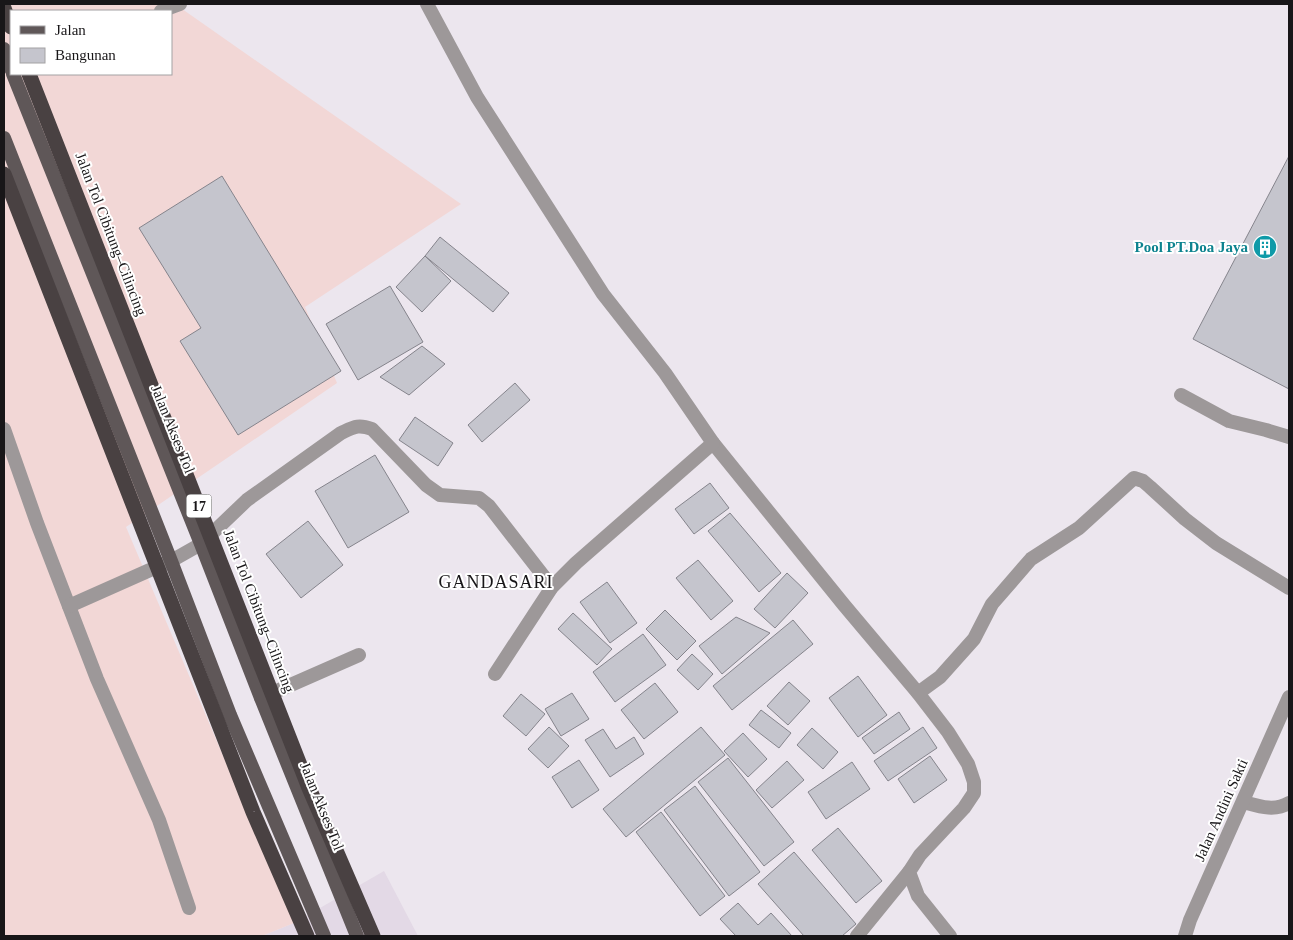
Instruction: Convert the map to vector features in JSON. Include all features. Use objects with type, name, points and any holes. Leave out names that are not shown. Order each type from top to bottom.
[{"type":"highway","points":[[4,8],[10,24]]},
{"type":"highway","name":"Jalan Tol Cibitung–Cilincing","points":[[30,75],[309,788],[373,936]]},
{"type":"highway","points":[[4,174],[253,812],[307,936]]},
{"type":"main road","points":[[4,49],[10,66]]},
{"type":"main road","name":"Jalan Akses Tol","points":[[13,75],[357,936]]},
{"type":"main road","points":[[4,138],[230,714],[324,936]]},
{"type":"street","points":[[164,10],[180,4]]},
{"type":"street","points":[[427,4],[477,97],[604,294],[665,373],[713,444],[918,693],[948,732],[968,764],[974,782],[974,793],[964,808],[920,855],[909,872],[858,936]]},
{"type":"street","points":[[1181,395],[1229,421],[1289,437]]},
{"type":"street","points":[[69,606],[171,561],[201,544],[247,500],[341,433],[351,428],[362,426],[372,429],[426,486],[440,495],[479,498],[489,506],[552,587]]},
{"type":"street","points":[[4,430],[37,523],[97,679],[159,820],[189,908]]},
{"type":"street","points":[[494,674],[552,587],[576,563],[713,444]]},
{"type":"street","points":[[918,693],[940,677],[974,639],[992,604],[1031,559],[1079,528],[1134,478],[1143,481],[1216,543],[1289,588]]},
{"type":"street","points":[[261,698],[359,655]]},
{"type":"street","name":"Jalan Andini Sakti","points":[[1185,936],[1190,920],[1289,697]]},
{"type":"street","points":[[1243,802],[1266,808],[1283,807],[1289,803]]},
{"type":"street","points":[[909,872],[918,896],[950,936]]},
{"type":"shaded area","points":[[4,4],[175,4],[461,204],[305,307],[337,383],[126,527],[294,923],[262,936],[4,936]]},
{"type":"shaded area","points":[[384,871],[418,936],[262,936],[294,923]]},
{"type":"building","name":"Pool PT.Doa Jaya","points":[[1289,156],[1289,389],[1193,339]]},
{"type":"building","points":[[222,176],[341,371],[238,435],[180,341],[201,328],[139,228]]},
{"type":"building","points":[[440,237],[509,293],[493,312],[425,256]]},
{"type":"building","points":[[425,256],[451,281],[422,312],[396,287]]},
{"type":"building","points":[[390,286],[423,342],[358,380],[326,324]]},
{"type":"building","points":[[422,346],[445,364],[409,395],[380,377]]},
{"type":"building","points":[[515,383],[530,400],[482,442],[468,425]]},
{"type":"building","points":[[415,417],[453,443],[438,466],[399,440]]},
{"type":"building","points":[[375,455],[409,512],[348,548],[315,491]]},
{"type":"building","points":[[710,483],[729,508],[694,534],[675,509]]},
{"type":"building","points":[[730,513],[781,573],[759,592],[708,531]]},
{"type":"building","points":[[308,521],[343,565],[301,598],[266,554]]},
{"type":"building","points":[[698,560],[733,601],[711,620],[676,578]]},
{"type":"building","points":[[787,573],[808,593],[775,628],[754,609]]},
{"type":"building","points":[[607,582],[637,623],[610,643],[580,602]]},
{"type":"building","points":[[665,610],[696,641],[677,660],[646,629]]},
{"type":"building","points":[[573,613],[612,649],[597,665],[558,629]]},
{"type":"building","points":[[736,617],[770,633],[722,674],[699,646]]},
{"type":"building","points":[[793,620],[813,644],[732,710],[713,686]]},
{"type":"building","points":[[643,634],[666,665],[615,702],[593,672]]},
{"type":"building","points":[[692,654],[713,674],[698,690],[677,670]]},
{"type":"building","points":[[858,676],[887,715],[858,737],[829,698]]},
{"type":"building","points":[[789,682],[810,701],[788,725],[767,706]]},
{"type":"building","points":[[655,683],[678,712],[644,739],[621,710]]},
{"type":"building","points":[[572,693],[589,719],[561,736],[545,709]]},
{"type":"building","points":[[521,694],[545,714],[526,736],[503,716]]},
{"type":"building","points":[[761,710],[791,733],[779,748],[749,725]]},
{"type":"building","points":[[899,712],[910,729],[874,754],[862,738]]},
{"type":"building","points":[[549,727],[569,746],[548,768],[528,749]]},
{"type":"building","points":[[701,727],[725,755],[626,837],[603,809]]},
{"type":"building","points":[[923,727],[937,748],[888,781],[874,761]]},
{"type":"building","points":[[812,728],[838,752],[823,769],[797,745]]},
{"type":"building","points":[[603,729],[616,749],[634,737],[644,754],[610,777],[585,740]]},
{"type":"building","points":[[743,733],[767,759],[748,777],[724,751]]},
{"type":"building","points":[[930,756],[947,780],[914,803],[898,779]]},
{"type":"building","points":[[728,758],[794,842],[764,866],[698,782]]},
{"type":"building","points":[[579,760],[599,790],[572,808],[552,777]]},
{"type":"building","points":[[787,761],[804,780],[772,808],[756,790]]},
{"type":"building","points":[[852,762],[870,789],[826,819],[808,792]]},
{"type":"building","points":[[695,786],[760,872],[729,896],[664,810]]},
{"type":"building","points":[[661,812],[725,896],[700,916],[636,832]]},
{"type":"building","points":[[838,828],[882,881],[856,903],[812,850]]},
{"type":"building","points":[[794,852],[856,924],[842,936],[804,936],[758,884]]},
{"type":"building","points":[[738,903],[758,925],[771,913],[792,936],[736,936],[720,919]]},
{"type":"place","name":"Pool PT.Doa Jaya","points":[[1265,247]]},
{"type":"district","name":"GANDASARI","points":[[496,582]]}]
